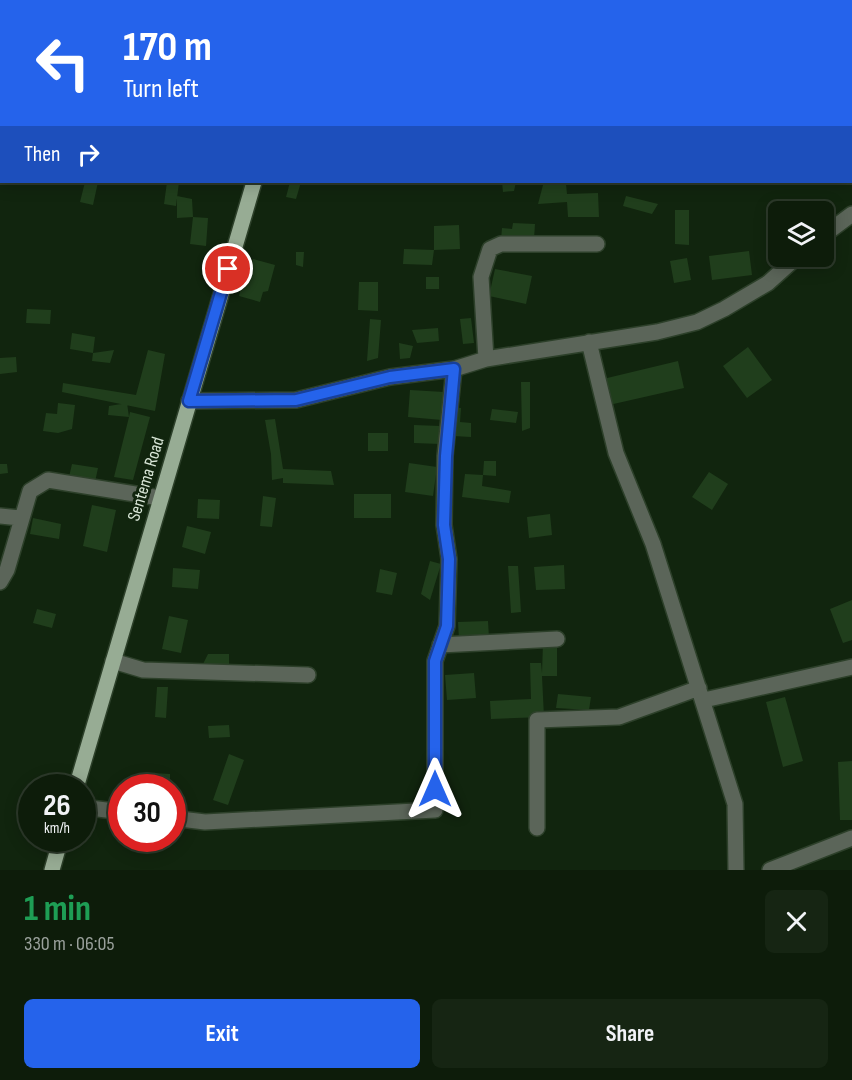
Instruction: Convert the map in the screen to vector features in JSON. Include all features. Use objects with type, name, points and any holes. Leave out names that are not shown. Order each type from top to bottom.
[{"type":"main road","name":"Sentema Road","points":[[80,774],[254,183]]},
{"type":"main road","points":[[52,870],[57,852]]},
{"type":"street","points":[[834,228],[852,214]]},
{"type":"street","points":[[486,359],[482,277],[490,249],[501,244],[597,244]]},
{"type":"street","points":[[189,401],[296,400],[390,377],[454,369],[486,359],[657,332],[697,322],[768,283],[786,267]]},
{"type":"street","points":[[590,342],[616,453],[653,544],[735,804],[736,870]]},
{"type":"street","points":[[186,820],[205,822],[435,810],[435,661],[447,626],[449,559],[444,525],[446,456],[454,369]]},
{"type":"street","points":[[0,582],[7,570],[20,518],[30,491],[48,480],[160,498]]},
{"type":"street","points":[[0,516],[20,518]]},
{"type":"street","points":[[440,645],[556,639]]},
{"type":"street","points":[[113,661],[143,670],[308,675]]},
{"type":"street","points":[[537,828],[537,720],[619,717],[702,694],[852,667]]},
{"type":"street","points":[[770,870],[852,838]]},
{"type":"building","points":[[85,183],[98,183],[93,205],[80,202]]},
{"type":"building","points":[[167,183],[179,183],[176,206],[164,204]]},
{"type":"building","points":[[290,183],[301,183],[296,199],[286,197]]},
{"type":"building","points":[[502,183],[516,183],[514,191],[503,192]]},
{"type":"building","points":[[566,184],[567,194],[598,193],[599,217],[568,217],[567,202],[538,204],[543,185]]},
{"type":"building","points":[[177,196],[192,199],[193,217],[177,218]]},
{"type":"building","points":[[626,196],[658,204],[652,214],[623,206]]},
{"type":"building","points":[[675,210],[689,210],[689,245],[675,244]]},
{"type":"building","points":[[193,217],[208,218],[206,246],[190,244]]},
{"type":"building","points":[[513,223],[535,224],[534,239],[501,240],[502,228],[512,229]]},
{"type":"building","points":[[459,225],[460,249],[434,250],[434,226]]},
{"type":"building","points":[[404,249],[434,250],[432,265],[403,264]]},
{"type":"building","points":[[749,251],[752,275],[712,280],[709,256]]},
{"type":"building","points":[[296,252],[304,252],[303,267],[296,265]]},
{"type":"building","points":[[687,258],[691,280],[674,283],[670,261]]},
{"type":"building","points":[[253,259],[275,265],[268,291],[263,292],[260,302],[239,296],[242,284],[246,285]]},
{"type":"building","points":[[495,269],[532,276],[526,304],[489,296]]},
{"type":"building","points":[[426,277],[439,277],[439,289],[426,289]]},
{"type":"building","points":[[359,282],[378,282],[378,311],[358,310]]},
{"type":"building","points":[[27,309],[51,310],[50,324],[26,323]]},
{"type":"building","points":[[471,318],[474,343],[463,344],[460,319]]},
{"type":"building","points":[[370,319],[381,320],[378,358],[367,361]]},
{"type":"building","points":[[438,328],[439,341],[417,343],[412,330]]},
{"type":"building","points":[[72,333],[95,337],[93,353],[70,349]]},
{"type":"building","points":[[399,343],[413,346],[410,358],[400,359]]},
{"type":"building","points":[[748,347],[772,380],[747,398],[723,366]]},
{"type":"building","points":[[114,350],[110,363],[92,361],[93,353]]},
{"type":"building","points":[[148,350],[165,354],[155,411],[62,392],[63,383],[136,395]]},
{"type":"building","points":[[16,357],[17,372],[0,374],[0,358]]},
{"type":"building","points":[[678,361],[684,388],[609,405],[603,379]]},
{"type":"building","points":[[521,382],[530,382],[530,428],[522,431]]},
{"type":"building","points":[[410,390],[444,392],[442,420],[408,417]]},
{"type":"building","points":[[58,403],[75,405],[72,429],[58,433],[43,431],[46,413],[57,414]]},
{"type":"building","points":[[127,403],[129,417],[108,415],[109,406]]},
{"type":"building","points":[[454,407],[461,408],[460,422],[471,423],[471,437],[453,436]]},
{"type":"building","points":[[492,409],[518,412],[516,423],[490,420]]},
{"type":"building","points":[[130,412],[150,417],[133,480],[114,477]]},
{"type":"building","points":[[275,419],[283,469],[331,471],[334,485],[283,483],[283,478],[272,480],[271,454],[265,420]]},
{"type":"building","points":[[414,425],[440,426],[440,444],[414,443]]},
{"type":"building","points":[[368,433],[388,433],[388,451],[368,451]]},
{"type":"building","points":[[484,461],[496,461],[496,476],[483,475]]},
{"type":"building","points":[[409,463],[437,467],[433,496],[405,492]]},
{"type":"building","points":[[0,464],[7,464],[8,473],[0,474]]},
{"type":"building","points":[[72,464],[98,468],[95,482],[69,477]]},
{"type":"building","points":[[709,472],[728,484],[712,510],[692,497]]},
{"type":"building","points":[[465,474],[483,475],[482,486],[511,491],[509,503],[462,497]]},
{"type":"building","points":[[354,494],[391,494],[391,518],[354,518]]},
{"type":"building","points":[[263,496],[276,498],[272,527],[260,526]]},
{"type":"building","points":[[198,499],[220,500],[219,519],[197,518]]},
{"type":"building","points":[[92,505],[116,510],[107,552],[83,546]]},
{"type":"building","points":[[550,514],[552,535],[529,538],[527,517]]},
{"type":"building","points":[[33,518],[61,524],[59,539],[30,534]]},
{"type":"building","points":[[187,526],[211,532],[205,554],[182,547]]},
{"type":"building","points":[[430,561],[441,564],[430,600],[421,594]]},
{"type":"building","points":[[564,565],[565,589],[536,590],[534,567]]},
{"type":"building","points":[[508,566],[518,566],[521,612],[511,613]]},
{"type":"building","points":[[173,568],[200,570],[198,589],[172,587]]},
{"type":"building","points":[[380,569],[397,573],[392,595],[376,592]]},
{"type":"building","points":[[852,600],[852,640],[843,643],[830,609]]},
{"type":"building","points":[[37,609],[56,614],[52,628],[33,623]]},
{"type":"building","points":[[169,616],[188,620],[181,653],[162,649]]},
{"type":"building","points":[[488,621],[489,638],[459,640],[458,622]]},
{"type":"building","points":[[543,643],[557,643],[557,676],[542,676],[544,717],[491,719],[490,701],[531,699],[530,663],[541,663],[542,673]]},
{"type":"building","points":[[208,654],[229,654],[229,669],[201,668]]},
{"type":"building","points":[[474,673],[476,698],[447,700],[445,675]]},
{"type":"building","points":[[157,687],[168,687],[166,718],[155,717]]},
{"type":"building","points":[[558,694],[591,697],[589,710],[556,708]]},
{"type":"building","points":[[785,697],[803,761],[783,767],[766,702]]},
{"type":"building","points":[[229,725],[230,737],[209,738],[208,726]]},
{"type":"building","points":[[229,754],[244,760],[228,805],[213,800]]},
{"type":"building","points":[[852,761],[852,820],[840,820],[838,762]]},
{"type":"route","points":[[228,269],[189,401],[296,400],[390,377],[454,369],[446,456],[444,525],[449,559],[447,626],[435,661],[435,789]]}]
